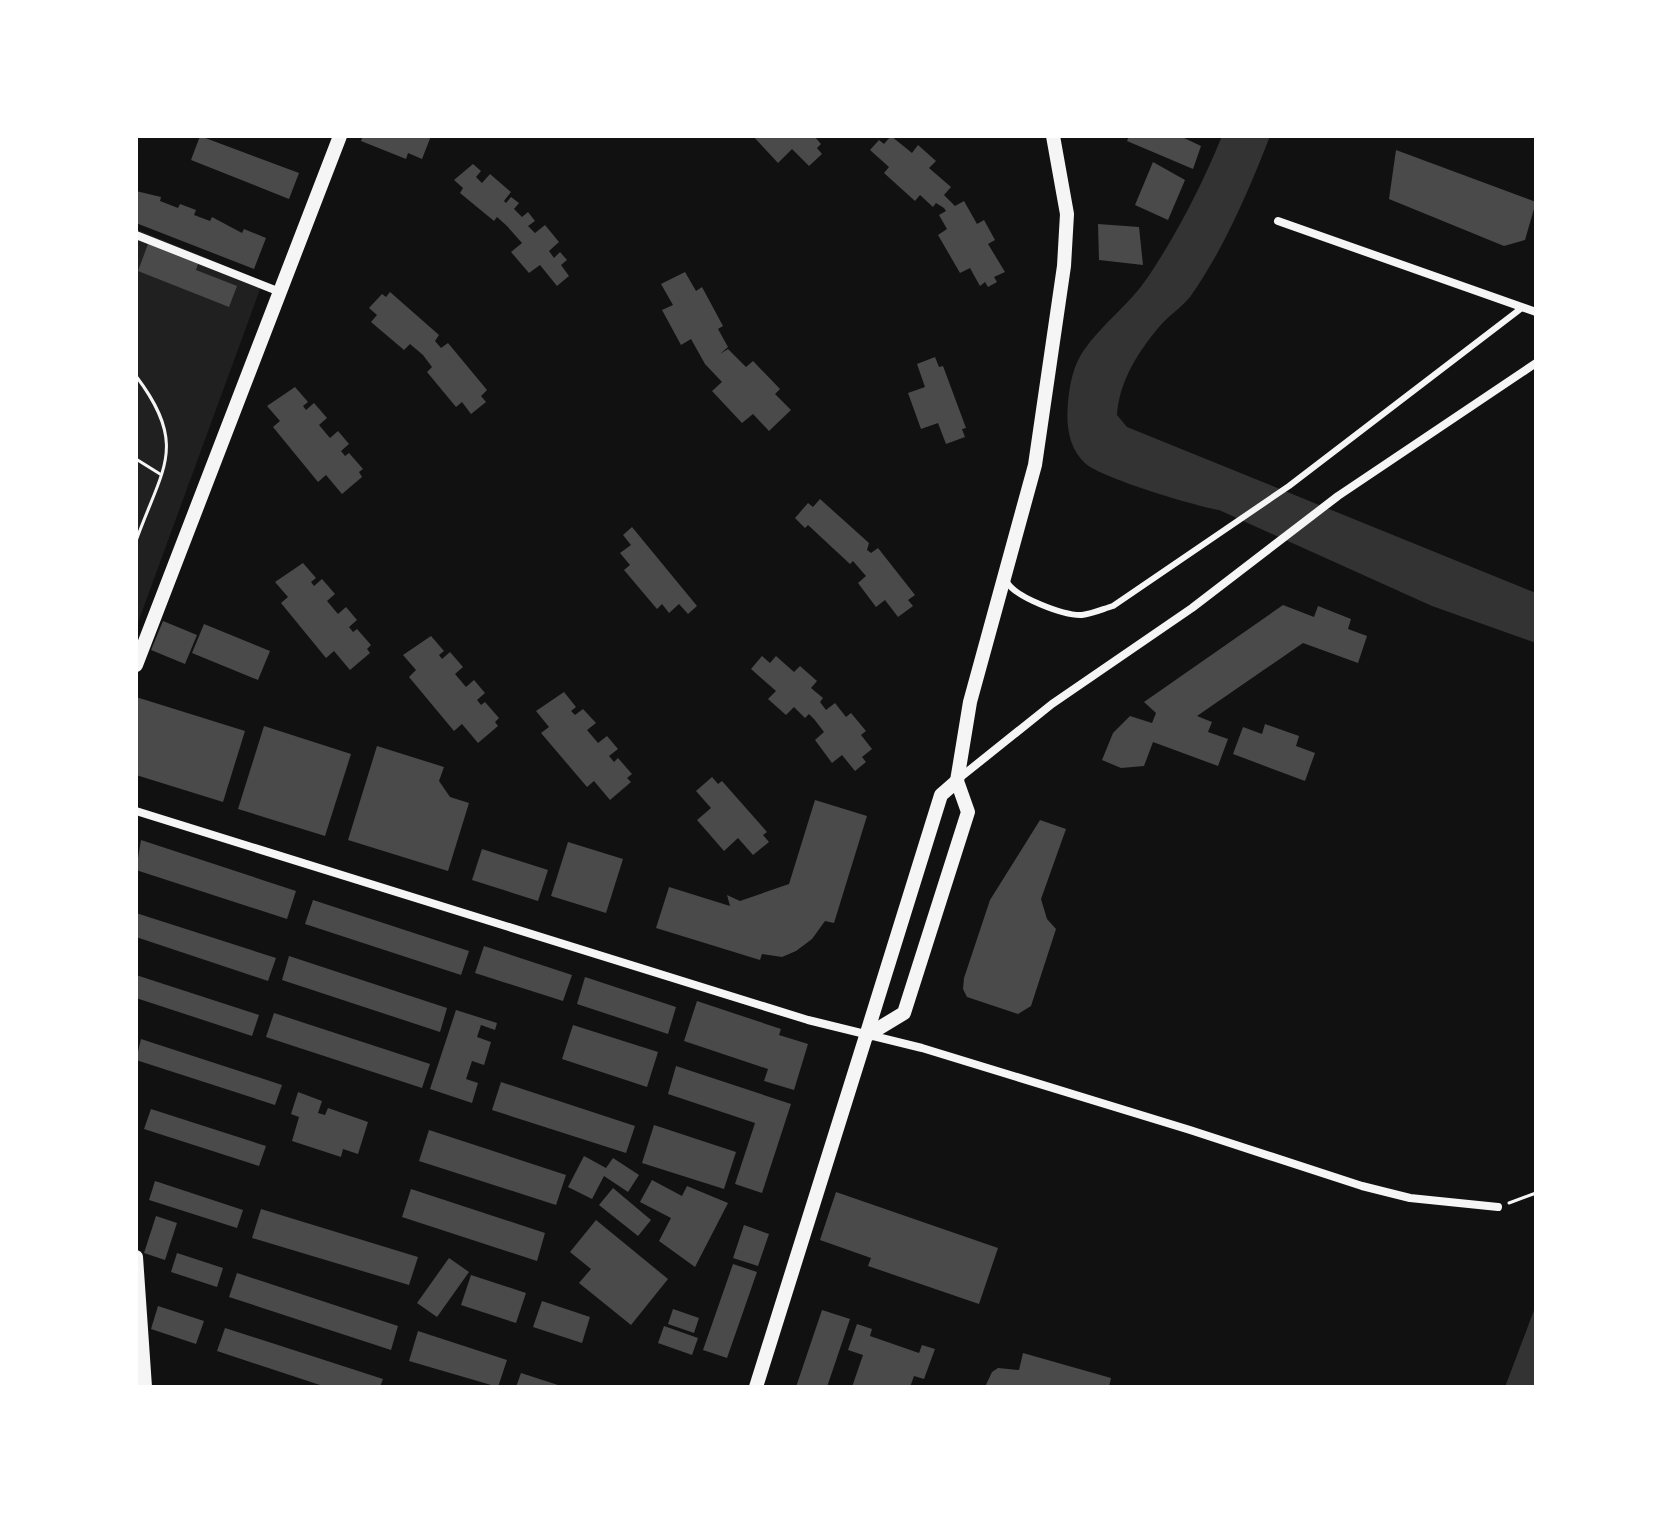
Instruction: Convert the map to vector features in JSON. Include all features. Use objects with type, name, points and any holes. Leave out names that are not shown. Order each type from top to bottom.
[{"type":"street","points":[[136,665],[340,136]]},
{"type":"street","points":[[866,1036],[904,1013],[968,812],[957,781],[970,702],[1035,465],[1064,266],[1067,214],[1051,137]]},
{"type":"street","points":[[1278,221],[1536,312]]},
{"type":"street","points":[[136,235],[280,292]]},
{"type":"street","points":[[756,1387],[941,795],[1052,704],[1192,608],[1338,496],[1536,363]]},
{"type":"street","points":[[136,811],[866,1036],[937,1052],[1362,1186],[1410,1198],[1498,1207]]},
{"type":"street","points":[[136,1257],[145,1387]]},
{"type":"lane","points":[[1003,573],[1011,590],[1049,607],[1080,615],[1113,606],[1289,486],[1523,307]]},
{"type":"path","points":[[136,376],[151,396],[167,428],[166,462],[136,541]]},
{"type":"path","points":[[136,459],[161,475]]},
{"type":"path","points":[[1498,1207],[1536,1193]]},
{"type":"shaded area","points":[[1222,136],[1270,136],[1235,219],[1202,279],[1137,357],[1121,391],[1117,415],[1127,427],[1536,593],[1536,643],[1432,606],[1219,510],[1110,477],[1086,464],[1075,451],[1067,411],[1077,362],[1091,341],[1141,287],[1159,260],[1189,208]]},
{"type":"shaded area","points":[[136,229],[263,281],[136,628]]},
{"type":"shaded area","points":[[1536,1305],[1536,1387],[1505,1387]]},
{"type":"building","points":[[200,136],[299,173],[289,199],[191,160]]},
{"type":"building","points":[[363,136],[431,136],[422,159],[408,153],[406,159],[361,141]]},
{"type":"building","points":[[753,136],[814,136],[821,144],[817,148],[822,154],[809,166],[792,149],[778,163]]},
{"type":"building","points":[[891,136],[912,153],[918,145],[936,161],[929,168],[951,187],[944,195],[955,206],[964,201],[977,224],[984,220],[995,240],[988,244],[1005,272],[994,277],[997,282],[988,287],[985,282],[980,286],[970,268],[960,273],[938,235],[947,229],[939,215],[946,211],[944,208],[936,203],[933,207],[920,195],[915,201],[884,173],[889,167],[870,150],[879,140],[884,144]]},
{"type":"building","points":[[1129,136],[1180,136],[1201,146],[1193,169],[1127,141]]},
{"type":"building","points":[[1396,150],[1536,202],[1525,240],[1504,246],[1389,199]]},
{"type":"building","points":[[1153,162],[1185,180],[1168,220],[1135,205]]},
{"type":"building","points":[[473,164],[481,171],[476,177],[482,183],[490,174],[511,192],[504,201],[506,203],[511,197],[519,203],[514,209],[522,217],[528,212],[535,221],[528,226],[535,233],[545,225],[559,242],[549,251],[554,258],[560,252],[567,260],[561,265],[569,276],[557,286],[540,265],[529,273],[511,252],[522,243],[497,217],[494,221],[460,193],[463,188],[454,180]]},
{"type":"building","points":[[136,191],[161,197],[160,201],[178,208],[180,204],[196,210],[194,215],[210,221],[212,217],[242,233],[244,229],[266,238],[254,269],[136,223]]},
{"type":"building","points":[[1098,224],[1139,227],[1143,265],[1099,260]]},
{"type":"building","points":[[148,244],[198,264],[196,270],[237,286],[229,307],[138,271]]},
{"type":"building","points":[[685,272],[696,291],[702,287],[723,326],[718,329],[728,347],[720,354],[728,349],[746,367],[753,361],[780,389],[775,394],[791,410],[769,431],[753,414],[742,423],[712,391],[722,382],[705,364],[691,339],[681,345],[662,310],[673,305],[661,284]]},
{"type":"building","points":[[390,292],[439,335],[435,341],[441,348],[448,343],[487,390],[481,396],[486,402],[471,414],[462,402],[456,407],[427,372],[432,367],[423,355],[410,344],[404,350],[371,322],[377,315],[369,308],[382,294],[386,297]]},
{"type":"building","points":[[935,357],[939,367],[943,366],[966,428],[962,429],[965,437],[946,444],[938,423],[921,429],[908,393],[925,387],[917,364]]},
{"type":"building","points":[[295,387],[308,402],[303,406],[306,410],[314,403],[327,418],[319,425],[330,438],[338,431],[349,444],[341,451],[345,456],[349,453],[363,469],[359,472],[362,477],[342,494],[326,475],[318,482],[273,427],[280,421],[267,406]]},
{"type":"building","points":[[820,499],[869,543],[867,550],[871,553],[878,548],[915,595],[908,600],[913,606],[898,617],[885,600],[876,607],[858,583],[866,576],[853,561],[850,564],[808,525],[805,528],[795,518],[808,503],[813,507]]},
{"type":"building","points":[[632,527],[697,606],[688,614],[679,604],[669,613],[662,604],[657,609],[624,570],[630,565],[620,553],[631,545],[623,535]]},
{"type":"building","points":[[303,563],[316,578],[311,582],[314,586],[322,579],[335,594],[327,601],[338,614],[346,607],[357,620],[349,627],[353,632],[357,629],[371,645],[367,649],[370,653],[350,670],[334,651],[326,658],[281,603],[288,597],[275,582]]},
{"type":"building","points":[[1283,605],[1314,617],[1318,606],[1351,619],[1348,629],[1367,636],[1358,663],[1303,643],[1197,716],[1212,722],[1208,732],[1228,739],[1218,766],[1153,742],[1144,766],[1121,768],[1102,760],[1113,733],[1130,716],[1152,723],[1156,713],[1144,702]]},
{"type":"building","points":[[163,621],[197,635],[185,664],[151,650]]},
{"type":"building","points":[[204,624],[270,651],[258,680],[192,653]]},
{"type":"building","points":[[431,636],[444,651],[439,655],[442,659],[450,652],[463,667],[455,674],[466,687],[474,680],[485,693],[477,700],[481,705],[485,702],[499,718],[495,722],[498,726],[478,743],[462,724],[454,731],[409,677],[416,670],[403,655]]},
{"type":"building","points":[[762,656],[770,663],[776,656],[794,672],[800,666],[817,681],[811,688],[823,698],[820,702],[826,710],[835,703],[846,717],[851,713],[866,731],[861,735],[872,749],[862,757],[866,762],[855,771],[842,755],[832,763],[815,740],[824,732],[809,714],[805,718],[794,707],[786,715],[768,699],[776,691],[751,669]]},
{"type":"building","points":[[564,692],[576,707],[571,711],[575,715],[583,709],[596,723],[587,730],[598,743],[607,736],[618,749],[609,756],[614,762],[618,758],[632,774],[627,778],[631,782],[610,800],[594,781],[587,787],[541,733],[549,727],[536,711]]},
{"type":"building","points":[[136,697],[245,731],[223,802],[136,775]]},
{"type":"building","points":[[1265,724],[1299,736],[1296,746],[1315,753],[1305,781],[1233,754],[1243,727],[1262,734]]},
{"type":"building","points":[[264,726],[351,754],[325,836],[238,809]]},
{"type":"building","points":[[377,746],[444,767],[439,781],[450,797],[469,803],[448,871],[348,840]]},
{"type":"building","points":[[712,777],[718,784],[722,781],[767,832],[763,835],[769,842],[753,855],[738,838],[724,851],[697,820],[711,808],[696,791]]},
{"type":"building","points":[[815,800],[867,816],[834,923],[825,921],[812,939],[796,951],[782,957],[762,954],[760,960],[656,928],[669,887],[730,906],[727,895],[740,901],[789,884]]},
{"type":"building","points":[[1040,820],[1066,829],[1041,899],[1047,919],[1056,929],[1031,1006],[1018,1014],[967,997],[963,989],[964,978],[990,900]]},
{"type":"building","points":[[141,840],[296,891],[287,919],[136,870]]},
{"type":"building","points":[[568,842],[623,859],[606,913],[551,896]]},
{"type":"building","points":[[482,849],[548,870],[538,901],[472,880]]},
{"type":"building","points":[[313,900],[469,951],[461,975],[305,924]]},
{"type":"building","points":[[136,913],[276,958],[268,981],[136,937]]},
{"type":"building","points":[[484,946],[572,975],[563,1001],[475,973]]},
{"type":"building","points":[[289,956],[447,1008],[440,1032],[282,980]]},
{"type":"building","points":[[136,975],[259,1015],[252,1036],[136,998]]},
{"type":"building","points":[[585,977],[676,1007],[668,1034],[577,1004]]},
{"type":"building","points":[[697,1001],[781,1029],[779,1035],[808,1044],[794,1090],[764,1081],[768,1069],[684,1041]]},
{"type":"building","points":[[456,1010],[497,1023],[495,1030],[481,1025],[477,1037],[491,1042],[484,1065],[472,1061],[466,1079],[478,1083],[472,1103],[430,1089]]},
{"type":"building","points":[[274,1013],[430,1064],[422,1088],[266,1037]]},
{"type":"building","points":[[573,1025],[658,1052],[647,1087],[562,1059]]},
{"type":"building","points":[[141,1039],[282,1085],[275,1105],[136,1060]]},
{"type":"building","points":[[676,1066],[791,1104],[762,1193],[735,1184],[755,1123],[668,1094]]},
{"type":"building","points":[[501,1082],[635,1126],[626,1153],[492,1110]]},
{"type":"building","points":[[298,1092],[322,1101],[318,1113],[325,1115],[328,1108],[368,1122],[358,1154],[343,1149],[341,1157],[292,1141],[299,1117],[291,1114]]},
{"type":"building","points":[[151,1109],[266,1146],[259,1166],[144,1129]]},
{"type":"building","points":[[654,1125],[736,1152],[724,1189],[642,1163]]},
{"type":"building","points":[[429,1130],[566,1175],[556,1205],[419,1161]]},
{"type":"building","points":[[584,1156],[606,1168],[613,1158],[639,1175],[628,1192],[604,1176],[592,1199],[568,1187]]},
{"type":"building","points":[[652,1180],[682,1196],[687,1186],[728,1203],[695,1267],[659,1241],[671,1218],[640,1202]]},
{"type":"building","points":[[155,1181],[243,1210],[237,1228],[149,1200]]},
{"type":"building","points":[[613,1188],[651,1220],[638,1236],[599,1205]]},
{"type":"building","points":[[411,1189],[545,1233],[537,1261],[402,1217]]},
{"type":"building","points":[[836,1192],[998,1248],[979,1304],[868,1266],[871,1258],[820,1240]]},
{"type":"building","points":[[261,1209],[418,1257],[409,1285],[252,1238]]},
{"type":"building","points":[[156,1216],[177,1223],[165,1260],[144,1253]]},
{"type":"building","points":[[596,1220],[668,1279],[631,1325],[579,1283],[591,1269],[570,1252]]},
{"type":"building","points":[[744,1225],[769,1234],[758,1266],[733,1258]]},
{"type":"building","points":[[177,1253],[223,1268],[217,1287],[171,1272]]},
{"type":"building","points":[[449,1258],[469,1272],[437,1317],[417,1303]]},
{"type":"building","points":[[733,1264],[757,1272],[727,1358],[703,1350]]},
{"type":"building","points":[[237,1273],[398,1326],[391,1350],[229,1297]]},
{"type":"building","points":[[471,1275],[526,1293],[516,1323],[461,1305]]},
{"type":"building","points":[[542,1301],[590,1317],[582,1343],[533,1327]]},
{"type":"building","points":[[158,1306],[204,1321],[196,1344],[151,1329]]},
{"type":"building","points":[[673,1309],[699,1318],[694,1333],[668,1324]]},
{"type":"building","points":[[822,1310],[850,1319],[827,1387],[796,1387]]},
{"type":"building","points":[[857,1324],[872,1329],[870,1336],[919,1353],[922,1345],[935,1349],[924,1379],[914,1376],[910,1387],[852,1387],[863,1355],[848,1350]]},
{"type":"building","points":[[664,1326],[698,1338],[692,1355],[658,1343]]},
{"type":"building","points":[[225,1328],[383,1379],[380,1387],[326,1387],[217,1351]]},
{"type":"building","points":[[418,1331],[507,1360],[498,1387],[409,1361]]},
{"type":"building","points":[[1023,1353],[1111,1378],[1109,1387],[985,1387],[992,1372],[998,1368],[1019,1370]]},
{"type":"building","points":[[521,1373],[561,1386],[561,1387],[516,1387]]}]
